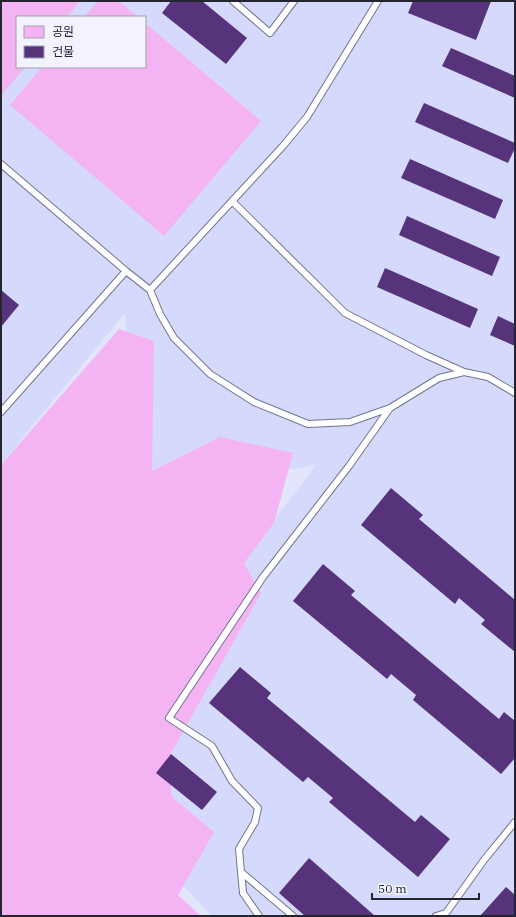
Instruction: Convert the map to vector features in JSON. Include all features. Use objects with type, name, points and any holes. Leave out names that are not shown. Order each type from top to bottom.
[{"type":"lane","points":[[232,1],[270,33],[294,1]]},
{"type":"lane","points":[[150,290],[284,146],[307,117],[378,1]]},
{"type":"lane","points":[[1,164],[150,290],[160,314],[174,338],[210,374],[254,402],[308,424],[350,422],[390,408],[439,378],[464,372]]},
{"type":"lane","points":[[232,201],[345,313],[426,356],[464,372],[488,377],[515,393]]},
{"type":"lane","points":[[1,412],[126,271]]},
{"type":"lane","points":[[260,916],[243,893],[239,849],[255,822],[258,808],[232,781],[212,746],[169,718],[263,577],[349,466],[390,408]]},
{"type":"lane","points":[[436,916],[446,913],[484,860],[515,822]]},
{"type":"lane","points":[[241,872],[293,916]]},
{"type":"shaded area","points":[[1,1],[515,1],[515,916],[212,916],[164,865],[132,806],[209,606],[316,465],[140,492],[125,313],[1,464]]},
{"type":"green space","points":[[1,1],[80,1],[68,16],[16,16],[16,68],[24,68],[1,96]]},
{"type":"green space","points":[[98,1],[119,1],[137,16],[85,16]]},
{"type":"green space","points":[[146,24],[261,121],[164,236],[10,105],[41,68],[146,68]]},
{"type":"green space","points":[[119,329],[154,341],[152,471],[220,437],[293,453],[274,523],[244,563],[261,593],[167,760],[172,797],[214,832],[178,895],[201,916],[1,916],[1,465]]},
{"type":"building","points":[[171,1],[202,1],[247,38],[226,64],[162,13]]},
{"type":"building","points":[[413,1],[491,1],[476,40],[408,13]]},
{"type":"building","points":[[451,48],[515,76],[515,98],[442,66]]},
{"type":"building","points":[[424,103],[515,143],[515,148],[508,163],[415,122]]},
{"type":"building","points":[[410,159],[503,200],[495,219],[401,178]]},
{"type":"building","points":[[407,216],[500,257],[492,276],[399,235]]},
{"type":"building","points":[[385,268],[478,309],[470,328],[377,287]]},
{"type":"building","points":[[1,290],[19,305],[1,327]]},
{"type":"building","points":[[498,316],[515,324],[515,346],[490,335]]},
{"type":"building","points":[[391,488],[423,515],[419,519],[515,600],[515,652],[481,624],[485,620],[459,598],[455,604],[361,525]]},
{"type":"building","points":[[323,564],[355,591],[351,595],[499,719],[504,712],[515,721],[515,758],[501,774],[413,700],[416,695],[391,674],[387,679],[293,601]]},
{"type":"building","points":[[240,667],[271,693],[267,698],[415,822],[421,815],[450,839],[418,877],[329,802],[333,798],[308,777],[303,782],[209,703]]},
{"type":"building","points":[[171,754],[217,792],[202,810],[156,773]]},
{"type":"building","points":[[309,858],[375,916],[305,916],[279,893]]},
{"type":"building","points":[[506,887],[515,895],[515,916],[480,916]]}]
